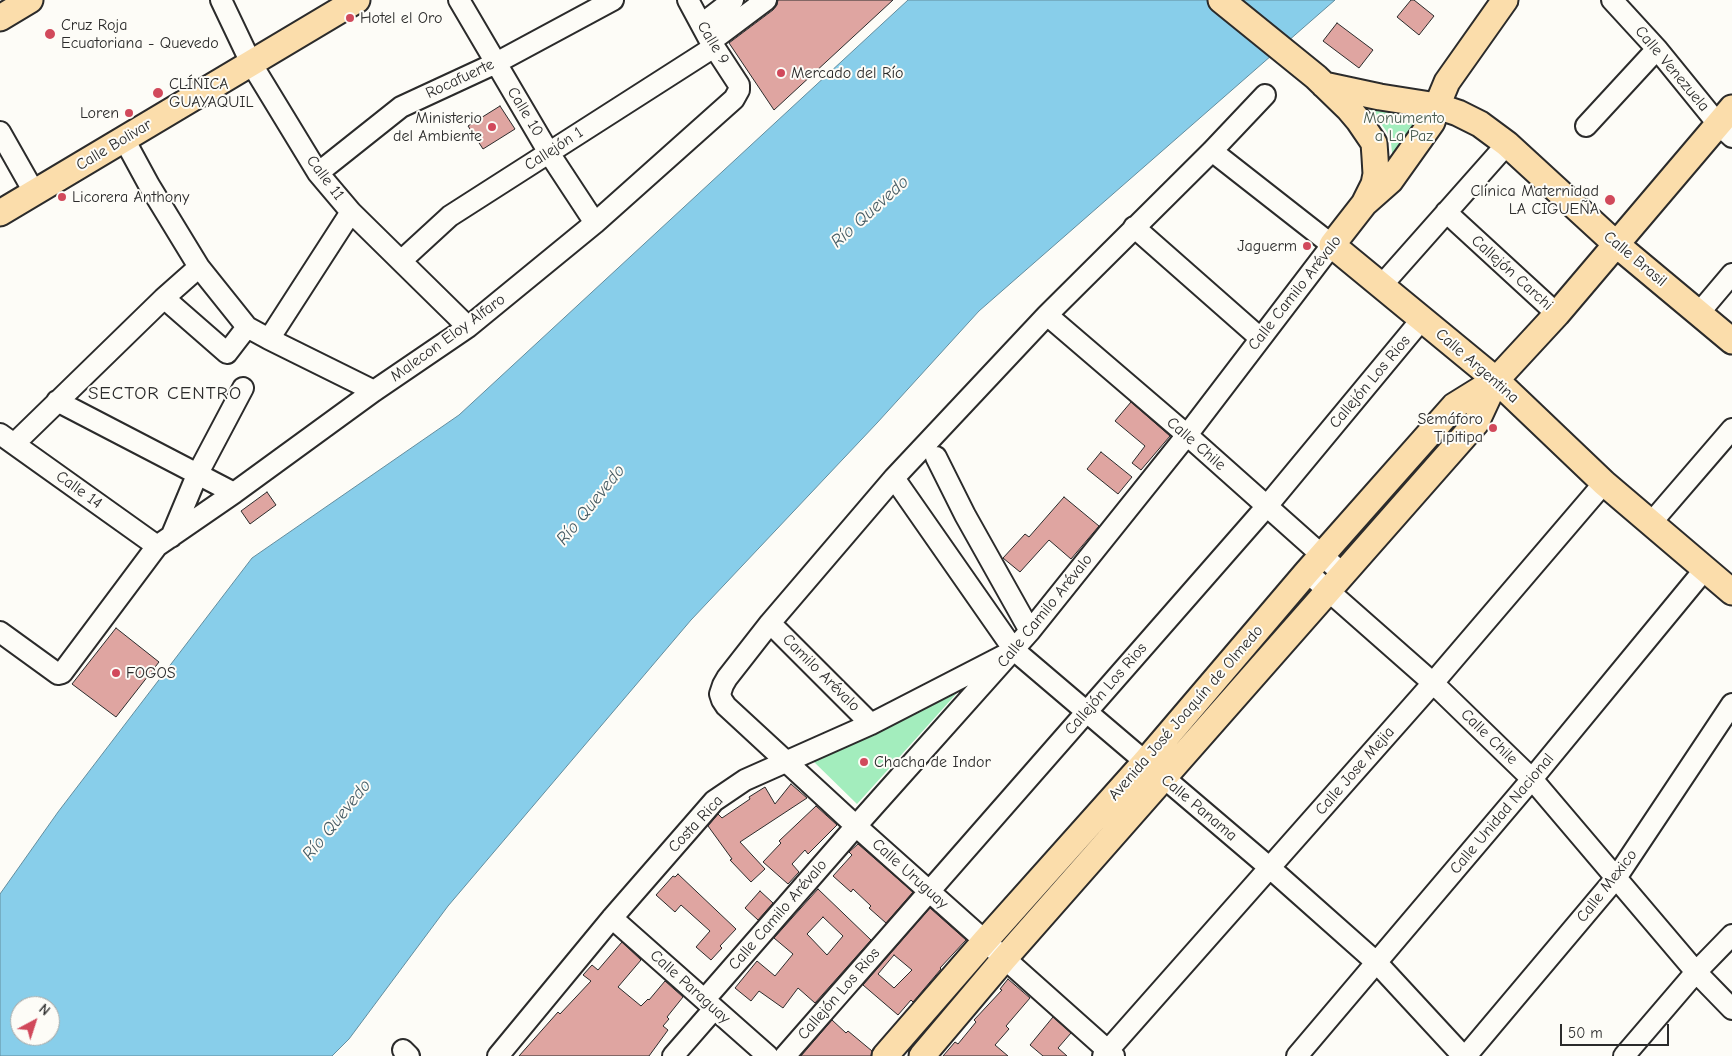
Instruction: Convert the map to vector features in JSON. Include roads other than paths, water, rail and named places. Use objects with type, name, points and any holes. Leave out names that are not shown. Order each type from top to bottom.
[{"type":"main road","points":[[0,18],[30,0]]},
{"type":"main road","name":"Calle Bolivar","points":[[0,213],[357,0]]},
{"type":"main road","name":"Calle Camilo Arévalo","points":[[1221,0],[1320,81],[1348,108],[1374,143],[1376,174],[1374,184],[1364,204]]},
{"type":"main road","name":"Calle Camilo Arévalo","points":[[1332,245],[1364,204],[1390,181],[1432,122],[1447,82],[1505,0]]},
{"type":"main road","name":"Calle Brasil","points":[[1320,81],[1380,97],[1437,106],[1458,113],[1480,124],[1507,144],[1617,245],[1732,341]]},
{"type":"main road","name":"Avenida José Joaquín de Olmedo","points":[[885,1056],[1145,762],[1454,406],[1496,380],[1727,123]]},
{"type":"main road","name":"Calle Argentina","points":[[1332,245],[1496,380],[1604,483],[1732,592]]},
{"type":"main road","name":"Avenida José Joaquín de Olmedo","points":[[922,1056],[1004,958],[1165,778],[1476,423],[1496,380]]},
{"type":"street","name":"Calle 11","points":[[221,0],[251,63],[318,173],[351,212],[468,328]]},
{"type":"street","name":"Calle 10","points":[[458,0],[595,223]]},
{"type":"street","name":"Rocafuerte","points":[[318,173],[401,107],[496,63],[612,0]]},
{"type":"street","name":"Calle 9","points":[[688,0],[739,84]]},
{"type":"street","points":[[709,37],[733,0]]},
{"type":"street","points":[[709,37],[718,36],[766,0]]},
{"type":"street","name":"Calle Venezuela","points":[[1612,0],[1727,123]]},
{"type":"street","name":"Callejón 1","points":[[401,261],[450,216],[550,152],[709,37]]},
{"type":"street","points":[[1586,126],[1657,49]]},
{"type":"street","name":"Malecon Eloy Alfaro","points":[[164,542],[234,494],[374,391],[468,328],[595,223],[734,99],[739,90],[739,84]]},
{"type":"street","points":[[770,623],[894,478],[1047,315],[1212,151],[1265,95]]},
{"type":"street","points":[[0,132],[34,192]]},
{"type":"street","points":[[124,139],[149,185],[199,267],[247,327],[374,391]]},
{"type":"street","points":[[1382,285],[1507,144]]},
{"type":"street","name":"Calle Argentina","points":[[1212,151],[1332,245]]},
{"type":"street","points":[[269,339],[351,212]]},
{"type":"street","name":"Callejón Carchi","points":[[1446,212],[1557,314]]},
{"type":"street","points":[[1134,228],[1260,338]]},
{"type":"street","name":"Calle Camilo Arévalo","points":[[674,1056],[709,1004],[856,826],[1030,631],[1187,435],[1332,245]]},
{"type":"street","points":[[7,439],[57,401],[199,267]]},
{"type":"street","points":[[1699,313],[1732,274]]},
{"type":"street","points":[[164,298],[228,353],[247,327]]},
{"type":"street","name":"Calle Chile","points":[[1047,315],[1267,506],[1315,564],[1336,582],[1433,683],[1532,779],[1696,972],[1732,1009]]},
{"type":"street","name":"Callejón Los Rios","points":[[785,1056],[1267,506],[1422,318]]},
{"type":"street","points":[[0,632],[58,674],[62,673],[164,542],[243,388]]},
{"type":"street","points":[[57,401],[234,494]]},
{"type":"street","points":[[1651,523],[1732,429]]},
{"type":"street","name":"Calle 14","points":[[7,439],[164,542]]},
{"type":"street","points":[[936,457],[965,514],[1030,631]]},
{"type":"street","name":"Calle Panama","points":[[894,478],[1014,650],[1270,868],[1377,963],[1464,1056]]},
{"type":"street","name":"Calle Jose Mejia","points":[[1108,1054],[1433,683],[1604,483]]},
{"type":"street","name":"Calle Unidad Nacional","points":[[1297,1056],[1532,779],[1705,569]]},
{"type":"street","name":"Calle Uruguay","points":[[770,623],[723,685],[720,694],[723,703],[1108,1054]]},
{"type":"street","name":"Camilo Arévalo","points":[[770,623],[871,724]]},
{"type":"street","name":"Costa Rica","points":[[498,1056],[612,918],[714,801],[745,780],[871,724],[1014,650]]},
{"type":"street","name":"Calle Mexico","points":[[1464,1056],[1616,878],[1732,704]]},
{"type":"street","name":"Calle Paraguay","points":[[612,918],[768,1056]]},
{"type":"street","points":[[1624,1056],[1696,972],[1732,935]]},
{"type":"water","name":"Río Quevedo","points":[[908,0],[1335,0],[979,311],[877,423],[691,620],[448,906],[349,1039],[332,1056],[0,1056],[0,894],[58,812],[252,558],[459,415]]},
{"type":"place","name":"Hotel el Oro","points":[[350,18]]},
{"type":"place","name":"Cruz Roja Ecuatoriana - Quevedo","points":[[50,34]]},
{"type":"place","name":"Mercado del Río","points":[[781,73]]},
{"type":"place","name":"CLÍNICA GUAYAQUIL","points":[[158,93]]},
{"type":"place","name":"Loren","points":[[129,113]]},
{"type":"place","name":"Ministerio del Ambiente","points":[[492,127]]},
{"type":"place","name":"Licorera Anthony","points":[[62,197]]},
{"type":"place","name":"Clínica Maternidad LA CIGUEÑA","points":[[1610,200]]},
{"type":"place","name":"Jaguerm","points":[[1307,246]]},
{"type":"place","name":"Semáforo Tipitipa","points":[[1493,428]]},
{"type":"place","name":"FOGOS","points":[[116,673]]},
{"type":"place","name":"Chacha de Indor","points":[[864,762]]},
{"type":"district","name":"SECTOR CENTRO","points":[[165,394]]},
{"type":"park label","name":"Monumento a La Paz","points":[[1404,127]]}]
